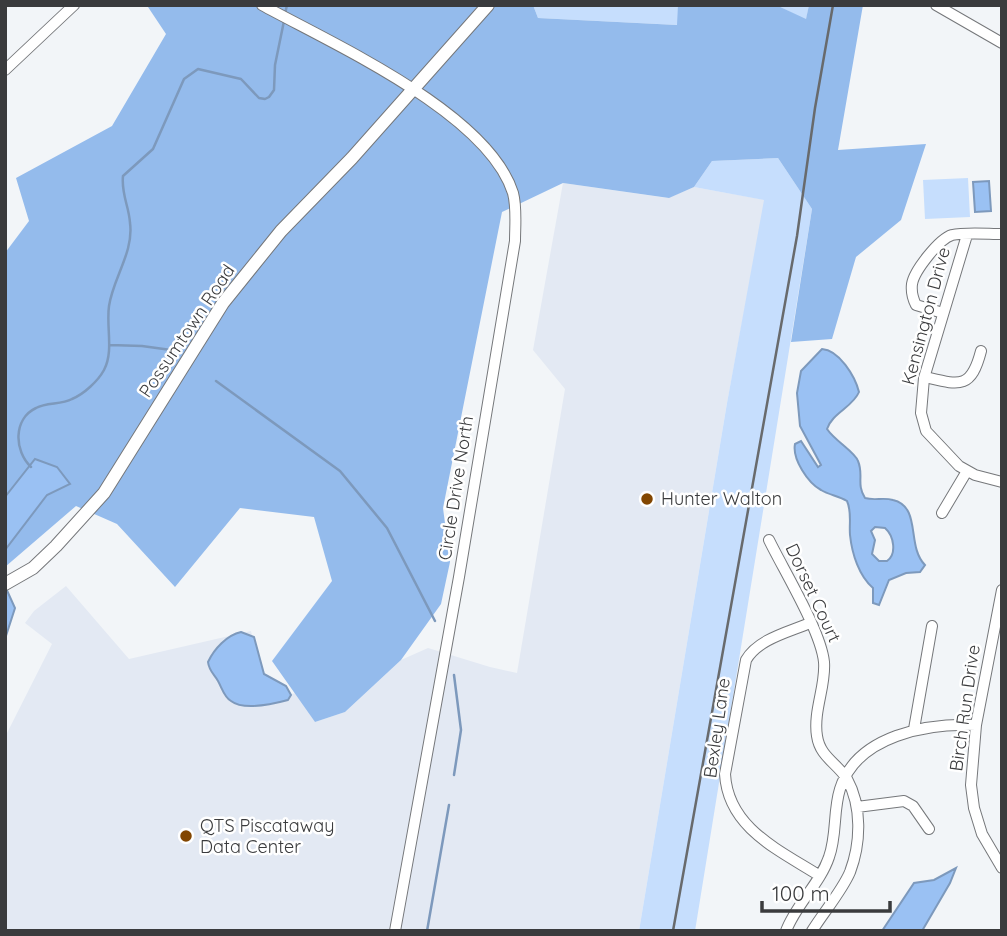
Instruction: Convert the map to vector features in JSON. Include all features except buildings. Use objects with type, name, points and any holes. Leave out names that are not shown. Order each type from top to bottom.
[{"type":"main road","name":"Possumtown Road","points":[[10,582],[33,568],[104,493],[223,303],[281,231],[352,158],[488,5]]},
{"type":"street","points":[[5,70],[74,5]]},
{"type":"street","name":"Circle Drive North","points":[[262,5],[414,88],[479,142],[500,167],[514,195],[515,241],[459,577],[394,931]]},
{"type":"street","points":[[936,5],[1002,43]]},
{"type":"street","name":"Kensington Drive","points":[[1002,234],[967,235],[925,377],[921,413],[926,431],[943,452],[967,471],[1002,482]]},
{"type":"street","points":[[943,313],[916,305],[912,298],[912,282],[938,243],[953,235],[967,235]]},
{"type":"street","points":[[925,377],[953,384],[962,383],[976,370],[981,351]]},
{"type":"street","points":[[942,513],[967,471]]},
{"type":"street","name":"Dorset Court","points":[[769,540],[810,623],[824,659],[817,738],[824,755],[845,776]]},
{"type":"street","name":"Birch Run Drive","points":[[1002,590],[976,725],[972,762],[974,808],[982,834],[1002,868]]},
{"type":"street","name":"Bexley Lane","points":[[810,623],[751,651],[746,660],[725,774],[730,800],[748,828],[820,876]]},
{"type":"street","points":[[914,729],[932,626]]},
{"type":"street","points":[[786,931],[829,859],[839,790],[845,776],[870,751],[914,729],[956,724],[976,725]]},
{"type":"street","points":[[812,931],[850,873],[858,839],[857,800],[845,776]]},
{"type":"street","points":[[857,807],[904,801],[913,806],[929,829]]},
{"type":"shaded area","points":[[533,5],[678,5],[678,25],[538,18]]},
{"type":"shaded area","points":[[533,5],[538,18],[677,25],[678,5],[776,5],[806,19],[809,5],[863,5],[838,150],[926,144],[901,220],[856,257],[832,339],[791,342],[812,209],[778,158],[712,161],[694,187],[669,198],[563,183],[502,212],[443,508],[450,562],[441,604],[401,660],[345,712],[315,722],[272,661],[332,581],[314,517],[240,508],[175,587],[117,524],[76,506],[5,567],[5,550],[47,495],[13,487],[5,497],[5,253],[29,221],[16,178],[112,126],[166,34],[148,7]]},
{"type":"shaded area","points":[[776,5],[809,5],[806,20]]},
{"type":"shaded area","points":[[778,158],[812,209],[695,931],[639,931],[727,403],[764,200],[694,187],[712,161]]},
{"type":"shaded area","points":[[968,178],[970,217],[925,219],[923,180]]},
{"type":"shaded area","points":[[989,181],[991,211],[975,212],[973,182]]},
{"type":"shaded area","points":[[563,183],[668,198],[694,187],[765,200],[727,403],[639,931],[5,931],[5,737],[52,644],[25,623],[34,611],[66,586],[129,659],[251,631],[268,699],[296,693],[315,722],[345,712],[401,660],[428,648],[517,673],[565,389],[533,350]]},
{"type":"shaded area","points":[[822,349],[834,354],[845,365],[859,392],[827,429],[856,458],[860,466],[861,488],[865,498],[893,500],[902,504],[911,519],[916,548],[925,565],[920,572],[906,573],[889,580],[879,605],[873,603],[873,588],[860,571],[854,557],[847,501],[816,487],[802,470],[796,457],[795,444],[801,441],[818,467],[821,465],[800,426],[797,393],[801,371]],"holes":[[[875,527],[885,528],[891,536],[893,550],[887,561],[879,561],[872,554],[875,540],[871,531]]]},
{"type":"shaded area","points":[[35,459],[57,467],[70,484],[47,495],[5,550],[5,497]]},
{"type":"shaded area","points":[[5,586],[15,608],[5,639]]},
{"type":"shaded area","points":[[241,632],[254,637],[264,674],[286,686],[291,695],[288,700],[259,706],[243,706],[225,695],[208,662],[222,643]]},
{"type":"shaded area","points":[[956,868],[922,931],[882,931],[914,883],[934,880]]},
{"type":"waterway","points":[[285,14],[287,5]]},
{"type":"waterway","points":[[31,467],[21,453],[18,436],[28,413],[45,405],[68,401],[81,394],[98,378],[107,363],[109,306],[130,234],[123,176],[153,149],[184,79],[198,69],[241,79],[259,98],[269,97],[274,90],[275,65],[284,21]]},
{"type":"waterway","points":[[110,345],[171,350]]},
{"type":"waterway","points":[[216,381],[340,471],[387,528],[435,621]]},
{"type":"waterway","points":[[454,675],[461,730],[454,775]]},
{"type":"waterway","points":[[427,931],[449,805]]},
{"type":"railway","points":[[673,931],[797,236],[833,5]]},
{"type":"place","name":"Hunter Walton","points":[[647,499]]},
{"type":"place","name":"QTS Piscataway Data Center","points":[[186,836]]}]
